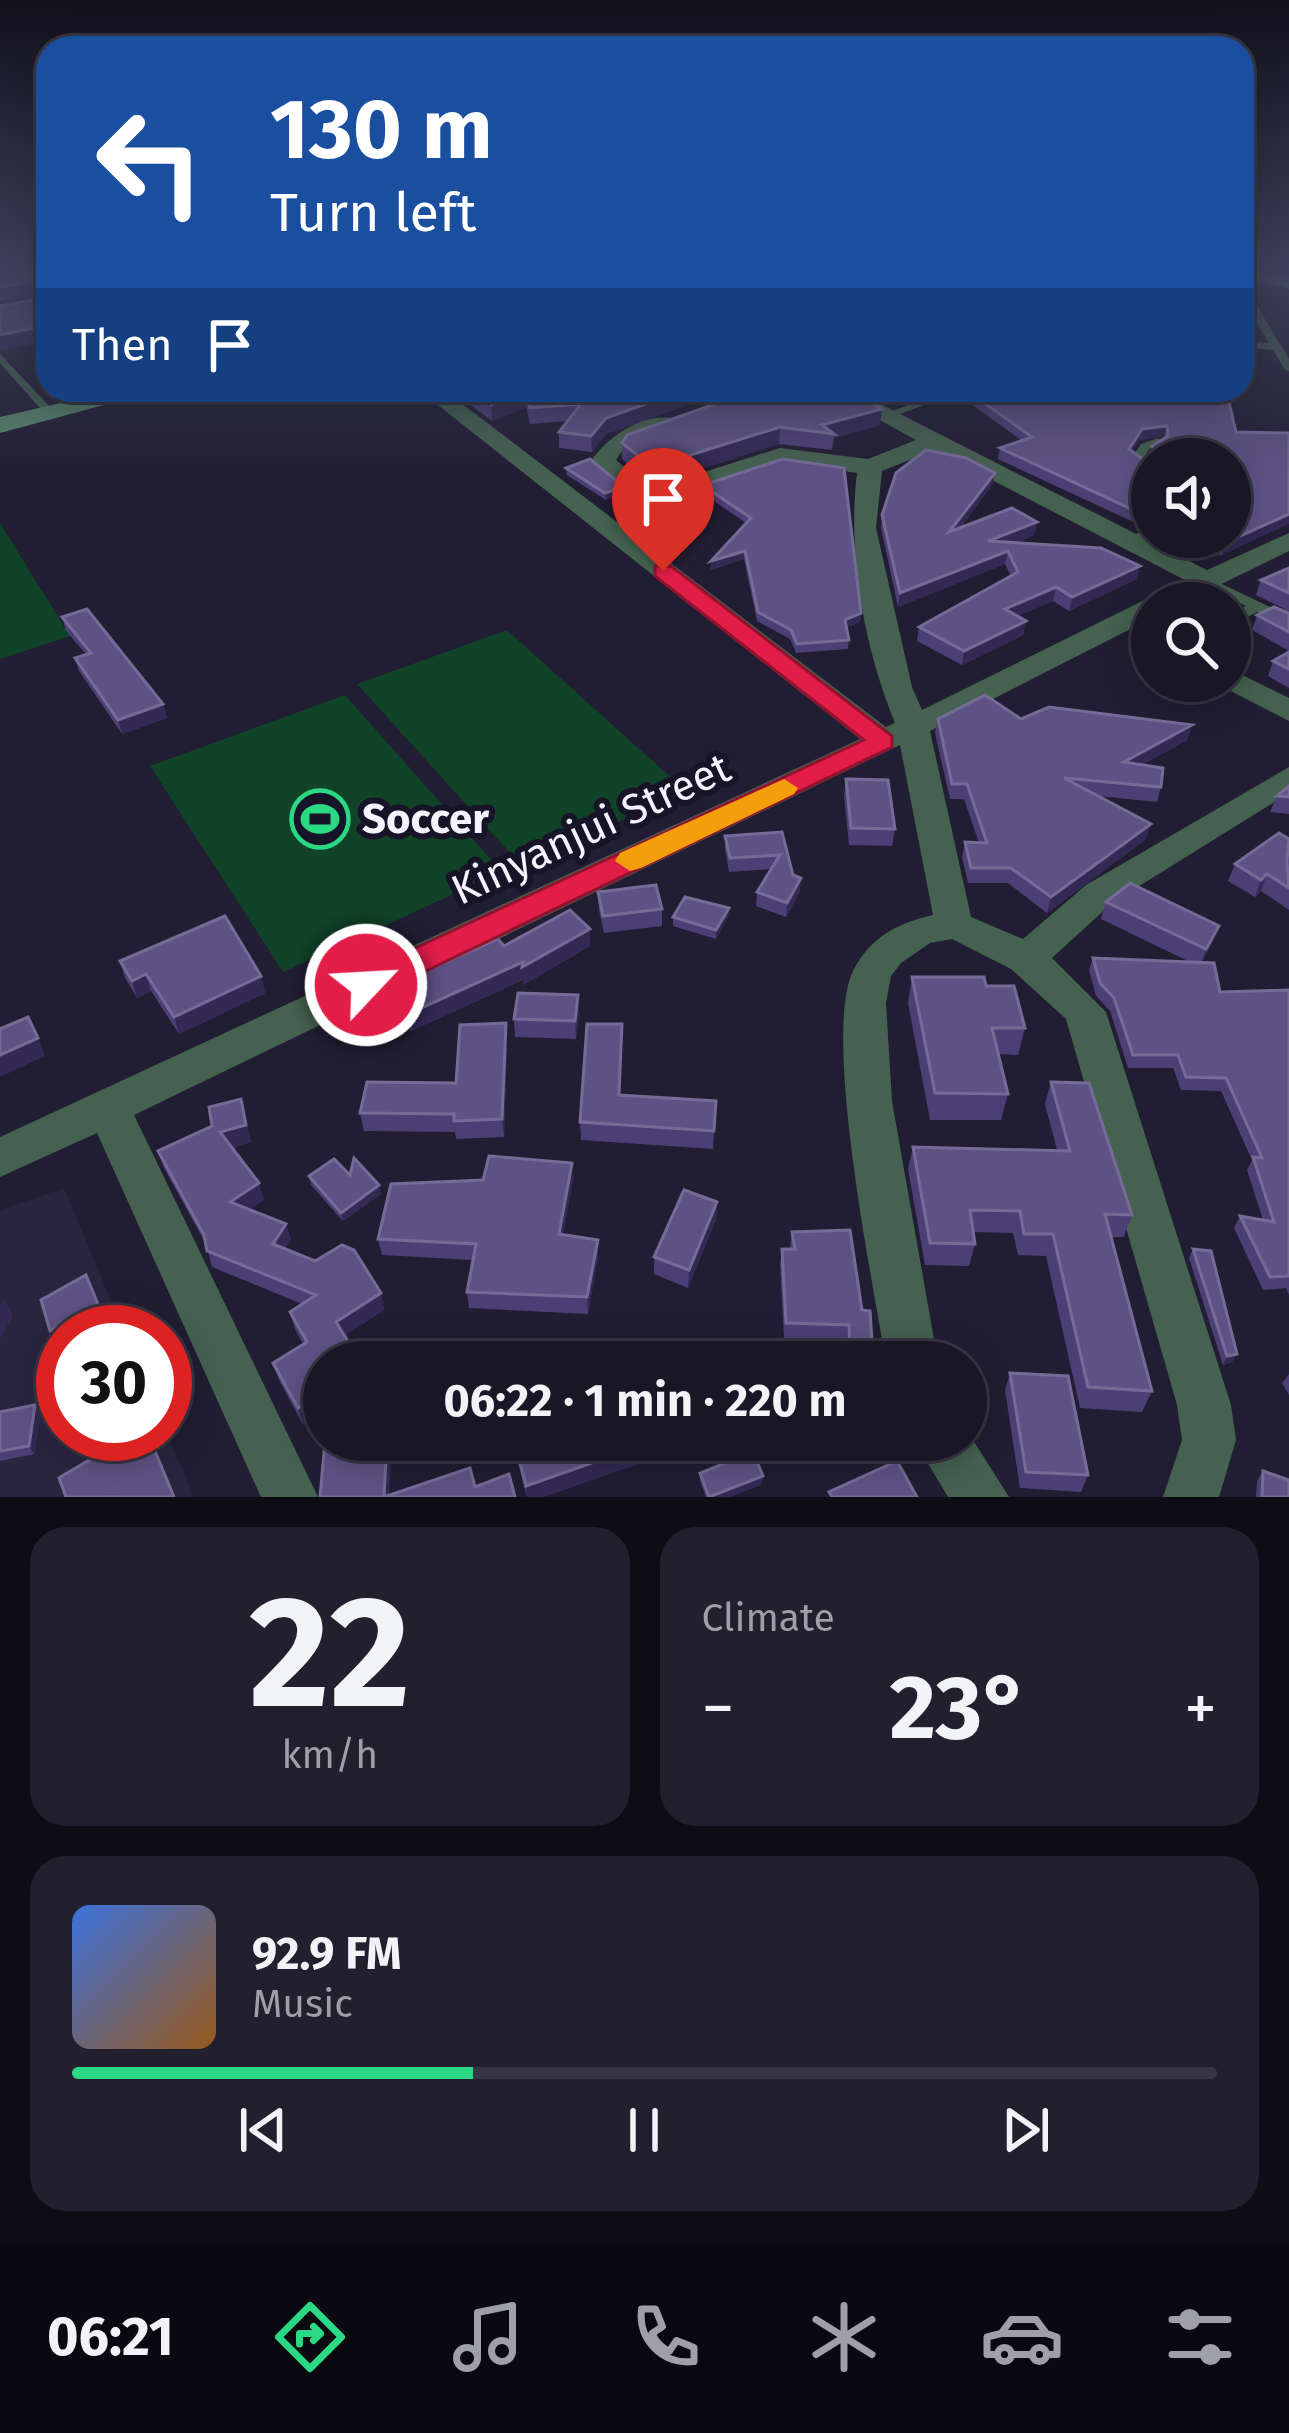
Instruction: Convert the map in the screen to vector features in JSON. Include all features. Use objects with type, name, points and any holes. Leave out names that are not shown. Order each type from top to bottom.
[{"type":"main road","points":[[0,425],[97,402]]},
{"type":"street","points":[[446,402],[901,728]]},
{"type":"street","points":[[861,402],[1131,530]]},
{"type":"street","points":[[647,499],[603,461],[607,452],[616,443],[686,416]]},
{"type":"street","points":[[901,728],[872,722],[604,516],[780,455],[870,467],[937,440]]},
{"type":"street","points":[[870,467],[863,528],[901,728],[954,925]]},
{"type":"street","points":[[1201,582],[1289,541]]},
{"type":"street","points":[[1174,558],[1205,580]]},
{"type":"street","name":"Kinyanjui Street","points":[[0,1158],[901,728],[1131,626]]},
{"type":"street","points":[[1251,690],[1289,711]]},
{"type":"street","points":[[1025,959],[1099,894],[1289,778]]},
{"type":"street","points":[[909,1341],[867,1082],[865,996],[875,968],[905,936],[954,925],[1025,959],[1060,984],[1085,1012],[1204,1405],[1209,1440],[1190,1497]]},
{"type":"street","points":[[108,1107],[290,1497]]},
{"type":"street","points":[[956,1461],[981,1497]]},
{"type":"lane","points":[[1272,339],[1289,368]]},
{"type":"lane","points":[[1254,345],[1277,347]]},
{"type":"lane","points":[[0,357],[36,397]]},
{"type":"lane","points":[[40,402],[50,413]]},
{"type":"lane","points":[[888,415],[925,402]]},
{"type":"lane","points":[[1205,580],[1289,622]]},
{"type":"lane","points":[[1251,609],[1255,607]]},
{"type":"shaded area","points":[[64,1188],[113,1305],[36,1305],[36,1461],[179,1461],[194,1497],[0,1497],[0,1210]]},
{"type":"green space","points":[[0,523],[70,636],[0,659]]},
{"type":"green space","points":[[507,630],[686,791],[522,866],[357,684]]},
{"type":"green space","name":"Soccer","points":[[345,695],[502,872],[283,972],[150,766]]},
{"type":"building","points":[[528,402],[651,402],[606,418],[591,436],[559,432],[581,404],[530,408]]},
{"type":"building","points":[[721,402],[870,402],[882,409],[822,425],[834,434],[780,427],[652,467],[622,443],[627,435]]},
{"type":"building","points":[[983,402],[1229,402],[1236,432],[1289,433],[1289,514],[1251,531],[1251,438],[1165,438],[1167,426],[1142,429],[1131,438],[1129,449],[1131,509],[1000,448],[1032,437]]},
{"type":"building","points":[[926,450],[966,458],[995,473],[949,532],[1012,508],[1037,522],[988,541],[1101,548],[1140,566],[1072,597],[1056,587],[1005,609],[1026,621],[964,651],[919,627],[1018,572],[1008,551],[900,593],[882,515],[896,473]]},
{"type":"building","points":[[590,459],[637,498],[620,488],[605,493],[566,468]]},
{"type":"building","points":[[783,459],[844,468],[861,613],[845,620],[849,640],[797,644],[791,630],[758,612],[745,551],[711,561],[751,518],[714,493],[666,513],[648,503]]},
{"type":"building","points":[[1289,568],[1289,593],[1261,580]]},
{"type":"building","points":[[1274,607],[1289,613],[1289,632],[1257,615]]},
{"type":"building","points":[[87,609],[163,704],[118,720],[75,658],[91,653],[62,617]]},
{"type":"building","points":[[1289,652],[1289,669],[1273,661]]},
{"type":"building","points":[[985,695],[1021,719],[1049,707],[1192,725],[1124,762],[1163,768],[1161,787],[1064,778],[1151,824],[1051,897],[1011,868],[971,868],[965,842],[987,843],[967,784],[952,784],[938,719]]},
{"type":"building","points":[[846,779],[888,780],[895,829],[851,828]]},
{"type":"building","points":[[782,832],[793,875],[801,878],[787,903],[757,892],[780,855],[730,858],[725,836]]},
{"type":"building","points":[[1279,833],[1289,839],[1289,888],[1267,874],[1261,880],[1235,864]]},
{"type":"building","points":[[1130,883],[1219,926],[1206,949],[1106,902]]},
{"type":"building","points":[[656,885],[662,909],[603,916],[598,892]]},
{"type":"building","points":[[685,897],[729,908],[716,930],[673,917]]},
{"type":"building","points":[[570,910],[590,929],[522,967],[523,962],[408,1014],[391,986],[498,939],[504,946]]},
{"type":"building","points":[[225,916],[261,976],[174,1017],[146,974],[132,981],[120,961]]},
{"type":"building","points":[[1093,958],[1214,963],[1220,992],[1289,990],[1289,1276],[1270,1277],[1240,1216],[1274,1222],[1253,1157],[1262,1158],[1226,1078],[1186,1077],[1178,1055],[1133,1055],[1114,998],[1100,983]]},
{"type":"building","points":[[912,977],[984,977],[986,986],[1014,986],[1025,1028],[992,1028],[1008,1094],[935,1093]]},
{"type":"building","points":[[518,993],[578,995],[575,1021],[514,1019]]},
{"type":"building","points":[[28,1017],[38,1038],[0,1055],[0,1029]]},
{"type":"building","points":[[506,1023],[502,1119],[454,1121],[454,1114],[360,1113],[367,1082],[456,1083],[460,1025]]},
{"type":"building","points":[[587,1024],[622,1024],[619,1095],[716,1101],[714,1131],[580,1122]]},
{"type":"building","points":[[1051,1082],[1089,1083],[1132,1215],[1105,1214],[1152,1391],[1088,1387],[1053,1234],[1024,1234],[1020,1211],[970,1210],[975,1244],[930,1243],[913,1147],[1070,1151]]},
{"type":"building","points":[[241,1099],[246,1125],[220,1132],[259,1183],[230,1202],[286,1224],[273,1244],[315,1261],[342,1245],[354,1250],[381,1293],[336,1322],[348,1341],[306,1341],[290,1312],[316,1295],[207,1251],[204,1235],[158,1151],[212,1126],[209,1107]]},
{"type":"building","points":[[489,1156],[572,1163],[559,1234],[598,1240],[587,1297],[467,1292],[476,1244],[378,1239],[391,1184],[483,1180]]},
{"type":"building","points":[[354,1158],[379,1185],[341,1213],[309,1176],[334,1159],[350,1175]]},
{"type":"building","points":[[684,1190],[717,1202],[689,1270],[654,1257]]},
{"type":"building","points":[[850,1230],[862,1310],[870,1311],[872,1341],[850,1341],[849,1325],[786,1323],[782,1249],[795,1249],[792,1232]]},
{"type":"building","points":[[1193,1249],[1211,1251],[1237,1354],[1227,1356]]},
{"type":"building","points":[[86,1275],[98,1304],[42,1305],[41,1300]]},
{"type":"building","points":[[303,1344],[303,1405],[298,1408],[273,1363]]},
{"type":"building","points":[[1010,1373],[1068,1376],[1088,1475],[1026,1472]]},
{"type":"building","points":[[35,1405],[29,1446],[0,1451],[0,1412]]},
{"type":"building","points":[[88,1461],[159,1461],[174,1497],[66,1497],[59,1478]]},
{"type":"building","points":[[323,1461],[386,1461],[384,1497],[320,1497]]},
{"type":"building","points":[[519,1461],[597,1461],[526,1486]]},
{"type":"building","points":[[730,1461],[757,1461],[763,1476],[709,1497],[700,1473]]},
{"type":"building","points":[[897,1461],[917,1497],[832,1497],[829,1492]]},
{"type":"building","points":[[470,1468],[475,1487],[509,1474],[515,1497],[384,1497]]},
{"type":"building","points":[[1263,1471],[1289,1480],[1289,1497],[1262,1497]]},
{"type":"slow traffic","points":[[630,861],[784,788]]},
{"type":"place","name":"Soccer","points":[[320,819]]},
{"type":"route","points":[[366,985],[883,742],[663,571]]}]
